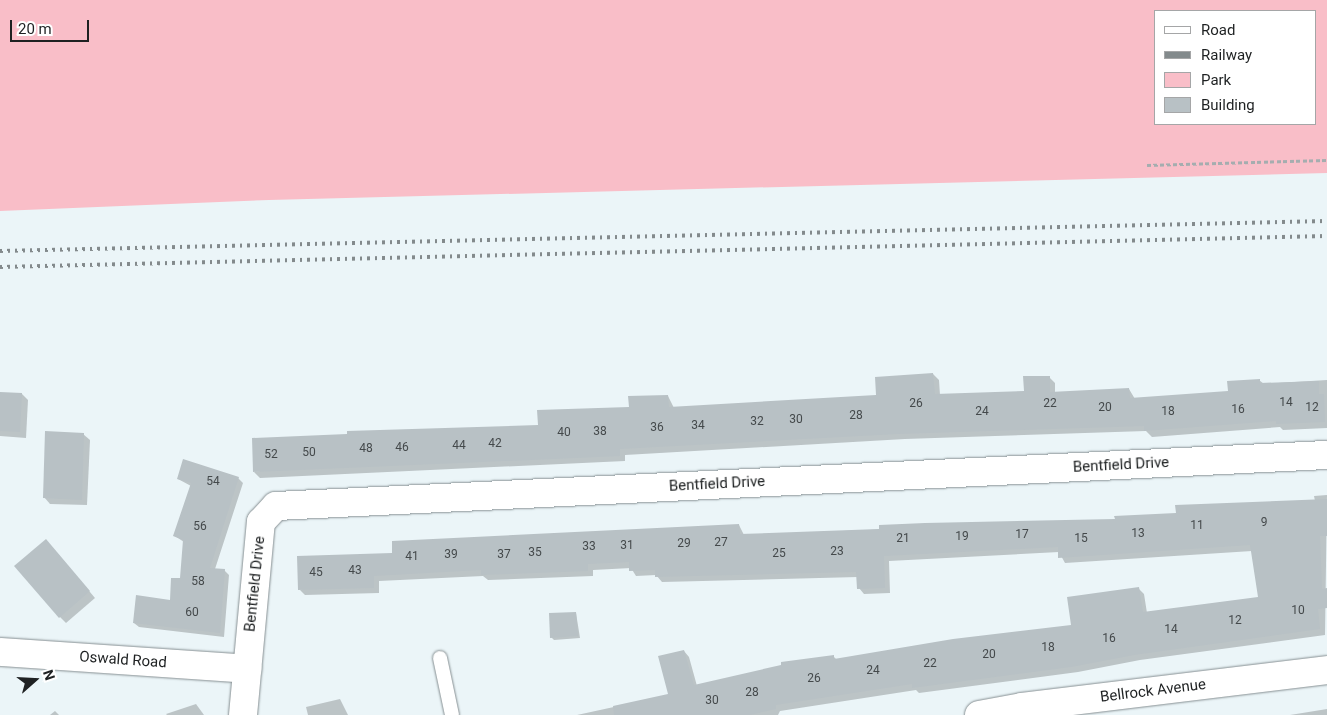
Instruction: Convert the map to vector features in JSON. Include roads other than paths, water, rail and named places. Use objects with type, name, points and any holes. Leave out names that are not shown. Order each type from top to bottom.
[{"type":"street","name":"Bentfield Drive","points":[[243,715],[261,522],[276,506],[1327,455]]},
{"type":"street","name":"Oswald Road","points":[[0,652],[247,669]]},
{"type":"street","name":"Bellrock Avenue","points":[[979,715],[1032,706],[1327,670]]},
{"type":"lane","points":[[440,658],[452,715]]},
{"type":"railway","points":[[0,251],[1327,221]]},
{"type":"railway","points":[[0,267],[1327,236]]}]
